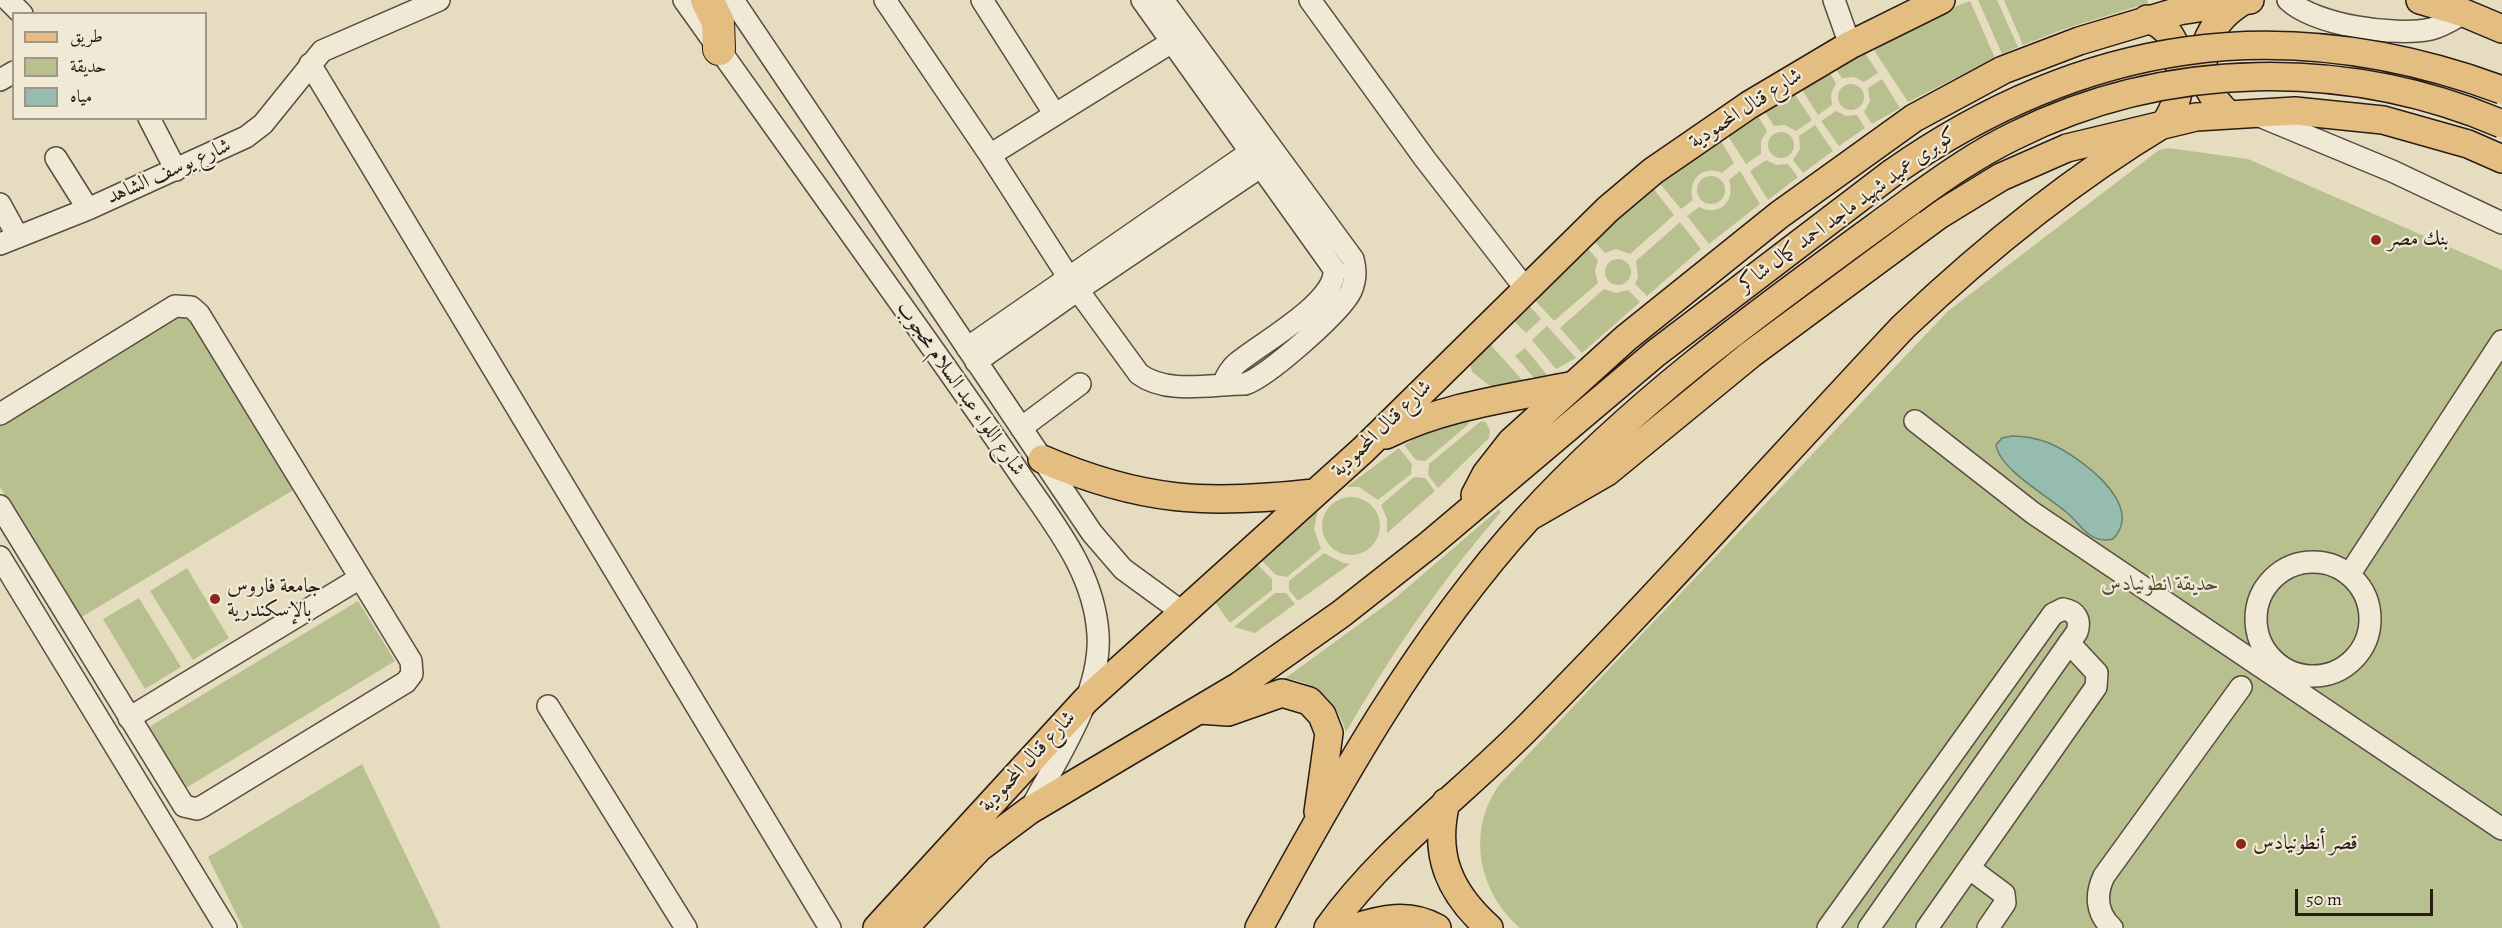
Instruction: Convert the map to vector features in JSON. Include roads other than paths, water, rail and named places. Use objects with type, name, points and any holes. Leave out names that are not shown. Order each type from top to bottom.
[{"type":"highway","points":[[707,0],[718,22],[719,49]]},
{"type":"main road","name":"شارع قنال المحمودية","points":[[877,928],[1086,700],[1363,450],[1525,288],[1608,209],[1653,171],[1749,105],[1850,45],[1941,0]]},
{"type":"main road","points":[[1467,510],[1486,474],[1511,442],[1575,384],[1727,255],[1914,118],[2003,70],[2079,41],[2147,19],[2246,0]]},
{"type":"main road","points":[[2239,112],[2218,104],[2204,81],[2203,53],[2215,27],[2246,0]]},
{"type":"main road","points":[[2420,0],[2464,6],[2500,29]]},
{"type":"main road","points":[[1328,928],[1369,876],[1527,728],[1903,327],[1954,278],[2008,233],[2099,164],[2165,123],[2173,113],[2180,89],[2176,47],[2166,27],[2147,19]]},
{"type":"main road","name":"كوبرى عميد شهيد ماجد احمد كمال شاكر","points":[[1199,710],[1239,686],[1341,614],[1656,353],[1892,173],[1933,144],[2022,96],[2108,66],[2186,50],[2266,44],[2346,49],[2425,64],[2502,90]]},
{"type":"main road","name":"كوبرى عميد شهيد ماجد احمد كمال شاكر","points":[[1529,517],[1635,411],[1682,371],[1911,201],[1978,155],[2051,119],[2127,94],[2213,79],[2285,76],[2364,84],[2442,101],[2502,124]]},
{"type":"main road","points":[[1259,928],[1382,714],[1416,662],[1452,611],[1529,517],[1607,472],[1751,354],[1969,195],[2033,161],[2067,148],[2165,123],[2239,112],[2295,111],[2383,120],[2468,144],[2502,159]]},
{"type":"main road","points":[[2468,144],[2486,136],[2502,113]]},
{"type":"main road","points":[[1363,450],[1383,436],[1428,417],[1575,384]]},
{"type":"main road","points":[[1042,459],[1127,490],[1174,498],[1223,500],[1314,493]]},
{"type":"main road","points":[[1199,710],[1228,712],[1282,693],[1301,696],[1316,707],[1329,733],[1316,828]]},
{"type":"main road","name":"شارع قنال المحمودية","points":[[904,928],[979,848],[1030,810],[1199,710]]},
{"type":"main road","points":[[1446,802],[1440,825],[1441,848],[1447,874],[1471,909],[1489,928]]},
{"type":"main road","points":[[1353,928],[1380,919],[1402,917],[1427,922],[1437,928]]},
{"type":"street","points":[[8,0],[20,12]]},
{"type":"street","name":"شارع يوسف الشاهد","points":[[9,240],[88,209],[176,170],[255,131],[279,106],[310,63],[322,51],[439,0]]},
{"type":"street","name":"شارع اللواء عبد السلام محجوب","points":[[684,0],[979,413],[1070,548],[1086,578],[1095,605],[1098,636],[1096,670],[1086,700],[1030,810]]},
{"type":"street","name":"شارع اللواء عبد السلام محجوب","points":[[733,0],[971,355],[1107,552],[1142,585],[1182,612]]},
{"type":"street","points":[[885,0],[990,155],[1073,284],[1131,364],[1148,381],[1171,385],[1245,384],[1256,380],[1301,343],[1347,298],[1354,282],[1344,264],[1179,37],[1142,0]]},
{"type":"street","points":[[982,0],[1054,113]]},
{"type":"street","points":[[1163,0],[1179,37]]},
{"type":"street","points":[[1310,0],[1425,159],[1525,288]]},
{"type":"street","points":[[1834,0],[1850,45]]},
{"type":"street","points":[[2288,0],[2321,17],[2392,31],[2432,28],[2464,6]]},
{"type":"street","points":[[990,155],[1179,37]]},
{"type":"street","points":[[310,63],[830,928]]},
{"type":"street","points":[[2239,112],[2392,171],[2502,223]]},
{"type":"street","points":[[150,120],[176,170]]},
{"type":"street","points":[[971,355],[1264,154]]},
{"type":"street","points":[[56,158],[88,209]]},
{"type":"street","points":[[0,204],[9,240]]},
{"type":"street","points":[[0,414],[175,306],[191,307],[199,314],[411,661],[412,674],[406,681],[213,800],[197,809],[184,806],[0,506]]},
{"type":"street","points":[[2349,575],[2502,341]]},
{"type":"street","points":[[1021,428],[1080,384]]},
{"type":"street","points":[[1915,421],[2039,517],[2276,669],[2502,829]]},
{"type":"street","points":[[0,557],[226,928]]},
{"type":"street","points":[[2324,563],[2349,575],[2363,592],[2370,612],[2368,636],[2356,657],[2342,668],[2325,675],[2301,675],[2276,669],[2263,647],[2257,630],[2256,612],[2264,589],[2273,578],[2297,564],[2324,563]]},
{"type":"street","points":[[129,718],[360,578]]},
{"type":"street","points":[[1828,928],[2053,614],[2059,610],[2068,610],[2075,614],[2079,621],[2077,632],[1869,928]]},
{"type":"street","points":[[1927,928],[2097,682],[2097,673],[2094,668],[2069,643]]},
{"type":"street","points":[[2112,928],[2099,908],[2098,897],[2104,876],[2241,687]]},
{"type":"street","points":[[548,706],[686,928]]},
{"type":"street","points":[[1969,868],[2004,894],[2005,903],[1995,926]]},
{"type":"water","points":[[2012,436],[2049,443],[2061,449],[2091,469],[2104,482],[2115,496],[2121,511],[2121,525],[2113,539],[2101,540],[2090,535],[2006,464],[1996,445],[2002,438]]},
{"type":"place","name":"بنك مصر","points":[[2376,240]]},
{"type":"place","name":"جامعة فاروس بالإسكندرية","points":[[215,599]]},
{"type":"place","name":"قصر أنطونيادس","points":[[2241,844]]},
{"type":"park label","name":"حديقة انطونيادس","points":[[2160,585]]}]
